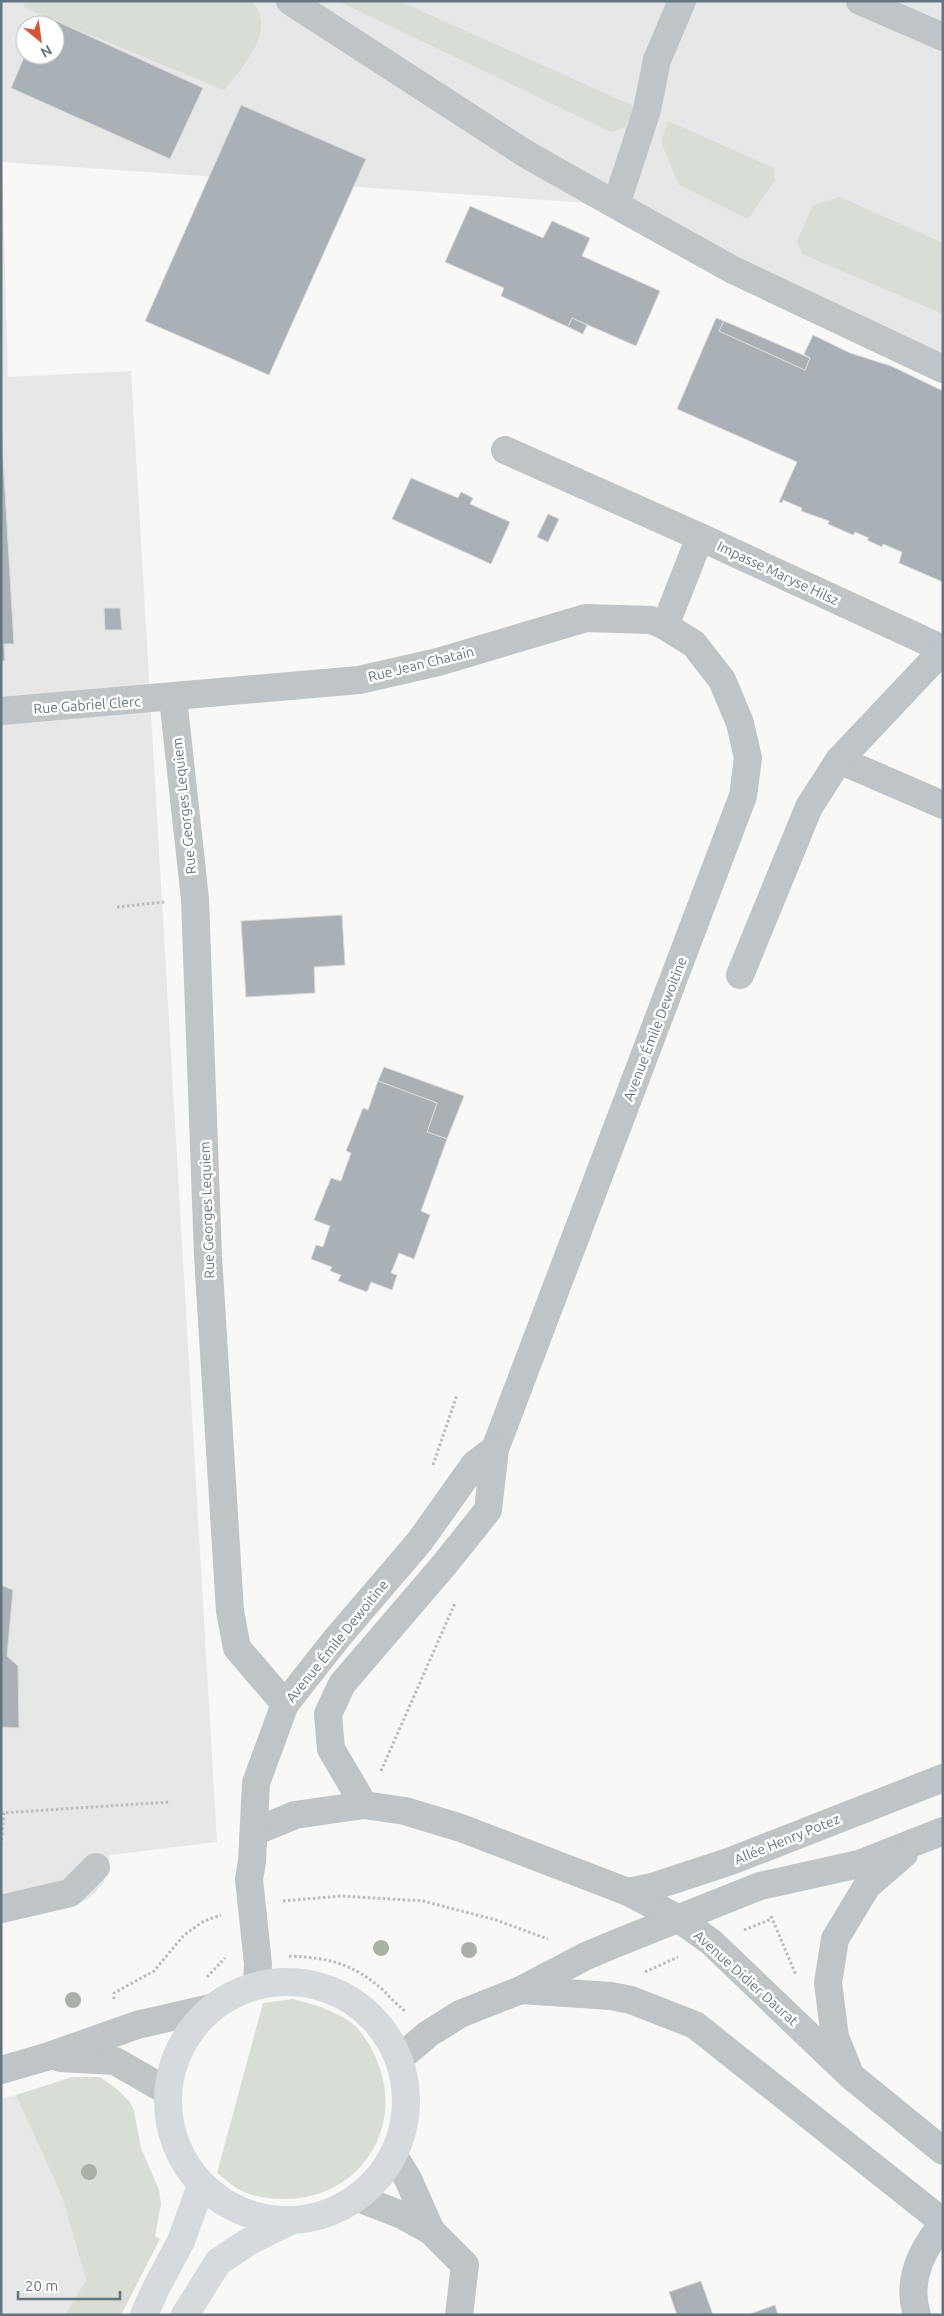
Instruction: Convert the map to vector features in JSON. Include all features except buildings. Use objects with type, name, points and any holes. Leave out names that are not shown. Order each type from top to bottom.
[{"type":"main road","points":[[185,2315],[218,2262],[248,2242],[288,2222],[330,2213],[358,2198],[394,2156],[405,2124],[407,2091],[400,2058],[383,2028],[357,2003],[326,1987],[292,1981],[257,1985],[233,1994],[211,2008],[190,2031],[175,2058],[167,2091],[168,2115],[174,2141],[186,2166],[201,2186],[233,2208],[257,2217],[288,2222]]},
{"type":"main road","points":[[144,2315],[181,2242],[201,2186]]},
{"type":"street","points":[[290,1],[526,154],[616,205],[741,274],[943,369]]},
{"type":"street","points":[[616,205],[647,110],[657,60],[682,1]]},
{"type":"street","points":[[860,1],[943,37]]},
{"type":"street","points":[[505,450],[700,536]]},
{"type":"street","name":"Impasse Maryse Hilsz","points":[[665,626],[700,536],[943,650]]},
{"type":"street","name":"Rue Jean Chatain","points":[[173,698],[359,680],[438,662],[586,618],[651,620],[665,626]]},
{"type":"street","name":"Avenue Émile Dewoitine","points":[[364,1805],[332,1749],[328,1714],[342,1684],[444,1565],[488,1510],[495,1449],[743,796],[748,758],[740,723],[722,680],[694,644],[665,626]]},
{"type":"street","points":[[740,974],[809,807],[839,760],[943,650]]},
{"type":"street","name":"Rue Gabriel Clerc","points":[[1,711],[173,698]]},
{"type":"street","name":"Rue Georges Lequiem","points":[[173,698],[195,899],[208,1256],[230,1611],[237,1648],[285,1704]]},
{"type":"street","points":[[839,760],[943,805]]},
{"type":"street","name":"Avenue Émile Dewoitine","points":[[257,1985],[258,1964],[249,1879],[254,1832],[256,1783],[285,1704],[337,1638],[420,1541],[474,1465],[495,1449]]},
{"type":"street","name":"Allée Henry Potez","points":[[628,1892],[652,1887],[732,1861],[943,1778]]},
{"type":"street","name":"Avenue Didier Daurat","points":[[254,1832],[295,1815],[364,1805],[405,1811],[461,1828],[628,1892],[679,1919],[711,1942],[851,2076],[943,2151]]},
{"type":"street","points":[[400,2058],[428,2034],[460,2014],[521,1990],[586,1956],[760,1886],[859,1864],[933,1835]]},
{"type":"street","points":[[851,2076],[835,2037],[831,2010],[828,1983],[835,1939],[867,1886],[933,1835]]},
{"type":"street","points":[[1,1909],[70,1892],[96,1867]]},
{"type":"street","points":[[521,1990],[611,1996],[632,2000],[695,2025],[943,2223],[922,2253],[914,2283],[914,2307],[917,2315]]},
{"type":"street","points":[[1,2070],[46,2057],[137,2025],[211,2008]]},
{"type":"street","points":[[46,2057],[115,2061],[167,2091]]},
{"type":"street","points":[[394,2156],[408,2178],[431,2231]]},
{"type":"street","points":[[358,2198],[402,2215],[431,2231],[465,2265],[459,2315]]},
{"type":"path","points":[[117,907],[195,899]]},
{"type":"path","points":[[432,1469],[458,1395]]},
{"type":"path","points":[[380,1775],[456,1600]]},
{"type":"path","points":[[1,1845],[3,1813],[169,1802]]},
{"type":"path","points":[[278,1901],[341,1896],[423,1901],[496,1920],[556,1942]]},
{"type":"path","points":[[115,2002],[114,1993],[154,1971],[184,1934],[204,1921],[225,1914]]},
{"type":"path","points":[[638,1978],[652,1968],[671,1960]]},
{"type":"shaded area","points":[[1,1],[943,1],[943,357],[616,205],[2,162],[8,377],[131,371],[217,1842],[110,1855],[104,1882],[90,1898],[71,1906],[1,1918]]},
{"type":"shaded area","points":[[26,1],[251,1],[259,12],[261,23],[260,35],[248,59],[224,90],[65,24],[65,15],[42,15],[23,7]]},
{"type":"shaded area","points":[[338,1],[399,1],[636,107],[625,127],[611,132]]},
{"type":"shaded area","points":[[668,121],[774,168],[775,180],[748,219],[679,185],[661,142]]},
{"type":"shaded area","points":[[840,197],[943,243],[943,314],[802,254],[797,241],[813,205]]},
{"type":"shaded area","points":[[293,1999],[315,2005],[336,2014],[349,2021],[362,2034],[377,2061],[384,2087],[385,2112],[379,2136],[368,2157],[353,2174],[333,2188],[309,2196],[282,2199],[254,2195],[238,2189],[217,2173],[263,2003]]},
{"type":"shaded area","points":[[72,2077],[100,2077],[117,2089],[130,2102],[134,2111],[141,2148],[159,2190],[161,2204],[155,2236],[160,2239],[121,2315],[65,2315],[86,2280],[62,2197],[16,2095]]},
{"type":"shaded area","points":[[16,2095],[62,2197],[86,2280],[65,2315],[1,2315],[1,2099]]}]
